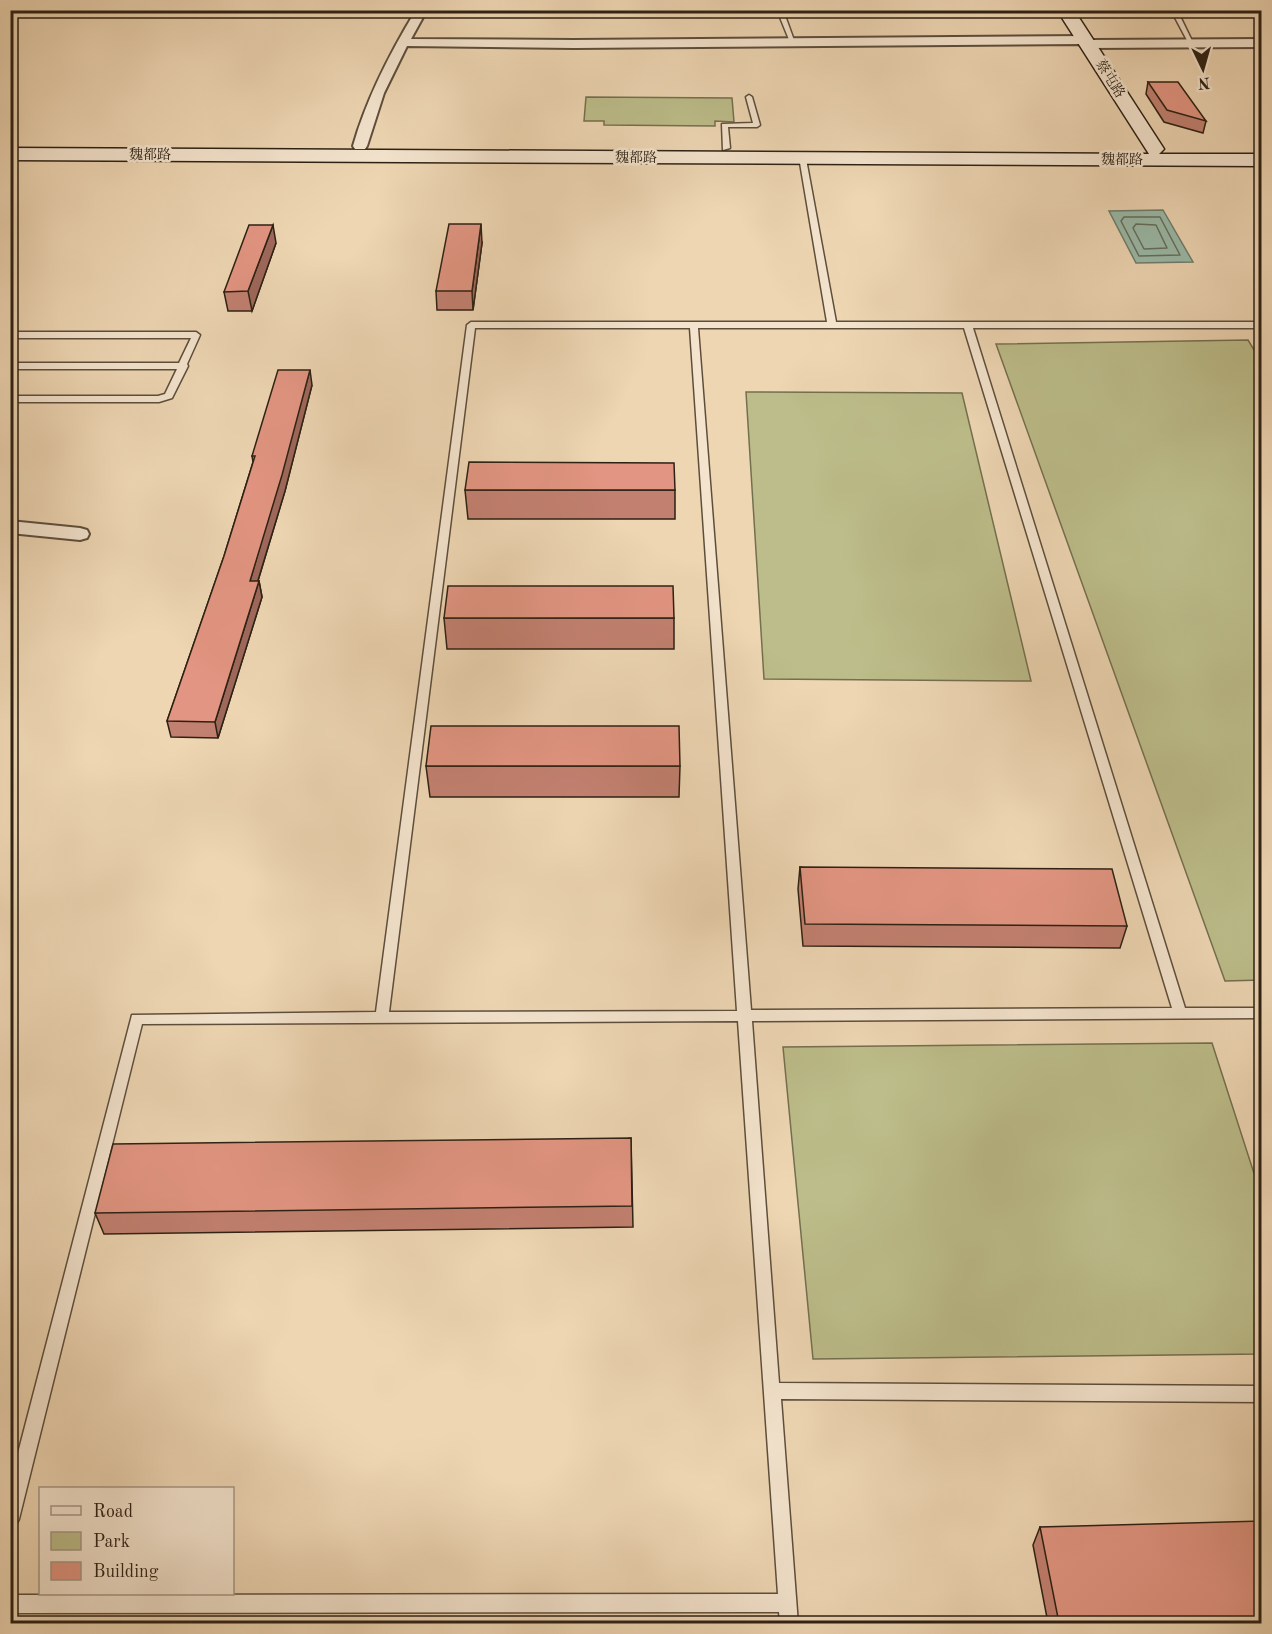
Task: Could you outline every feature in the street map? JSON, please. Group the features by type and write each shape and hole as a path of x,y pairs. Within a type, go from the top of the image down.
{"main road":[{"name":"蔡屯路","path":"1065,10 1154,149"},
{"name":"魏都路","path":"10,145 1262,150"},
{"name":"魏都路","path":"10,154 1262,160"}],"street":[{"path":"360,146 366,120 402,42 422,10"},
{"path":"402,42 1262,43"},
{"path":"10,527 80,534"}],"lane":[{"path":"780,10 793,42"},
{"path":"1173,10 1192,44"},
{"path":"726,148 724,125 757,125 749,97"},
{"path":"802,159 832,326"},
{"path":"382,1018 471,325 694,327 1262,325"},
{"path":"968,326 1180,1014"},
{"path":"694,327 789,1623"},
{"path":"10,335 196,335 172,394 159,399 10,399"},
{"path":"10,366 184,366"},
{"path":"10,1519 137,1019 1262,1013"},
{"path":"772,1391 1262,1394"},
{"path":"10,1604 787,1603"}],"green space":[{"path":"586,97 732,98 734,122 715,121 715,126 604,125 604,121 584,121"},
{"path":"1248,340 1262,363 1262,980 1225,981 996,344"},
{"path":"746,392 962,393 1031,681 764,679"},
{"path":"1212,1043 1261,1195 1261,1354 813,1359 783,1047"}],"water":[{"path":"1163,210 1193,262 1136,263 1109,211"}],"building":[{"path":"1148,82 1178,82 1206,121 1167,110"},
{"path":"449,224 481,224 472,291 436,291"},
{"path":"249,225 273,225 248,291 224,292"},
{"path":"278,370 310,370 250,581 259,581 215,722 167,721 224,556 255,456 252,456"},
{"path":"469,462 674,463 675,490 465,490"},
{"path":"448,586 673,586 674,618 444,618"},
{"path":"431,726 679,726 680,766 426,766"},
{"path":"800,867 1112,869 1127,926 805,924"},
{"path":"631,1138 632,1206 95,1213 113,1144"},
{"path":"1262,1521 1262,1623 1059,1623 1040,1527"}]}
